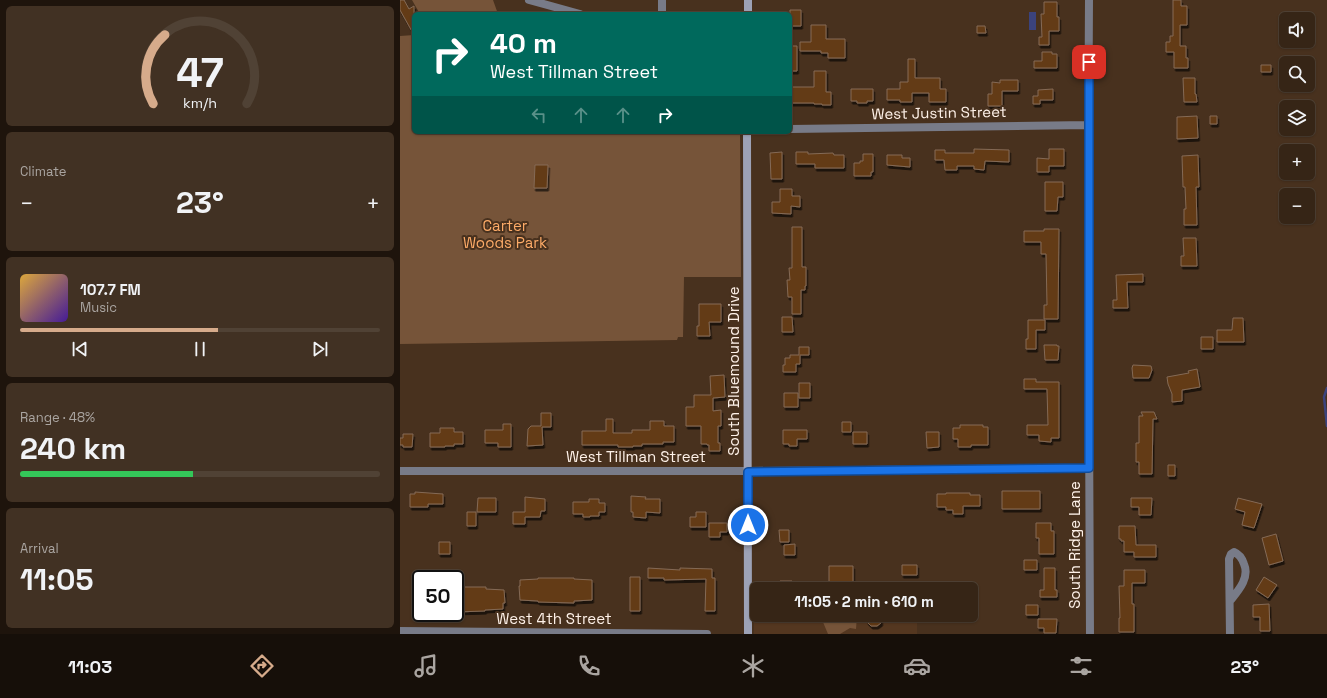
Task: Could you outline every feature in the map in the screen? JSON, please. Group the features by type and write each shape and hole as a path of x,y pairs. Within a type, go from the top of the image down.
{"main road":[{"path":"748,0 748,12"},
{"name":"South Bluemound Drive","path":"747,134 748,634"}],"street":[{"path":"528,0 573,12"},
{"path":"662,0 662,12"},
{"name":"South Ridge Lane","path":"1089,0 1090,634"},
{"name":"West Justin Street","path":"792,129 1088,125"},
{"name":"West Tillman Street","path":"400,471 748,472 1089,468"},
{"path":"1230,601 1240,589 1247,571 1240,556 1234,552 1231,554 1229,559 1230,634"},
{"name":"West 4th Street","path":"400,631 707,634"}],"shaded area":[{"path":"754,622 917,622 917,634 754,634"}],"green space":[{"path":"412,0 493,0 497,12 419,12"},
{"name":"Carter Woods Park","path":"412,35 412,134 740,134 741,277 684,277 683,337 678,337 677,340 400,344 400,36"},
{"path":"823,622 856,622 856,629 850,628 840,634 828,634"}],"water":[{"path":"1029,12 1036,12 1036,30 1029,30"}],"building":[{"path":"400,0 404,0 409,9 414,6 414,12 412,12 412,31 400,10"},
{"path":"1173,0 1181,0 1181,6 1187,6 1187,25 1180,25 1180,46 1186,46 1188,68 1174,68 1174,52 1166,52 1166,42 1170,42 1170,36 1173,36"},
{"path":"1044,2 1057,2 1059,31 1049,31 1049,45 1039,45 1039,37 1042,37 1041,14 1044,14"},
{"path":"790,10 801,10 801,26 792,26 792,12 790,12"},
{"path":"811,25 826,25 826,39 845,39 845,58 828,58 828,53 821,53 821,51 800,51 800,42 811,42"},
{"path":"977,26 985,26 986,33 977,33"},
{"path":"792,46 797,46 797,71 792,71"},
{"path":"1042,52 1052,52 1052,54 1057,54 1057,68 1034,68 1034,61 1042,61"},
{"path":"908,59 915,59 915,78 940,78 940,89 946,89 946,102 929,102 929,93 912,93 912,102 887,100 887,89 900,89 900,82 908,82"},
{"path":"1261,65 1271,65 1271,72 1261,72"},
{"path":"814,71 826,71 826,92 831,92 831,105 792,103 792,87 814,87"},
{"path":"1183,78 1195,78 1195,94 1197,102 1184,102"},
{"path":"1000,80 1018,80 1018,91 1002,91 1002,106 988,106 988,94 992,94 992,82 1000,83"},
{"path":"851,89 873,89 873,101 867,101 867,103 857,103 857,101 851,101"},
{"path":"1053,89 1053,100 1040,100 1040,104 1033,104 1033,96 1038,96 1038,90"},
{"path":"1197,116 1198,138 1177,139 1177,117"},
{"path":"1210,116 1217,116 1217,124 1210,124"},
{"path":"974,149 1009,150 1009,162 985,161 984,170 974,169 974,166 957,166 957,170 945,170 944,160 935,160 935,150 945,150 945,153 974,153"},
{"path":"1049,149 1064,149 1064,166 1049,166 1049,172 1037,172 1037,158 1049,159"},
{"path":"782,152 782,179 771,179 770,153"},
{"path":"796,152 808,152 808,154 833,153 834,155 844,155 844,168 815,168 815,164 796,164"},
{"path":"863,154 873,154 873,172 871,172 871,176 854,176 854,163 860,163 860,161 863,161"},
{"path":"887,155 902,155 902,158 910,158 910,167 887,165"},
{"path":"1198,155 1199,187 1196,187 1197,225 1184,225 1184,209 1186,209 1185,187 1183,187 1182,156"},
{"path":"535,165 548,165 547,188 534,188"},
{"path":"1045,182 1063,182 1063,197 1058,197 1057,211 1045,211"},
{"path":"780,189 792,189 792,196 800,196 800,207 791,206 791,214 772,213 772,202 780,202"},
{"path":"792,227 802,227 802,267 806,267 806,286 805,290 801,290 801,314 792,314 792,297 788,297 787,280 790,280 789,268 792,268"},
{"path":"1044,229 1059,229 1058,319 1044,319 1044,305 1047,305 1046,254 1041,254 1041,242 1024,242 1024,231 1044,231"},
{"path":"1183,238 1196,238 1197,266 1181,266 1181,256 1184,256"},
{"path":"1143,274 1143,282 1127,282 1128,308 1113,308 1113,300 1117,300 1116,275"},
{"path":"699,304 721,304 721,322 709,322 710,336 697,336 697,326 699,326"},
{"path":"782,317 792,317 793,332 782,332"},
{"path":"1233,318 1243,318 1244,342 1217,342 1217,330 1232,330"},
{"path":"1028,320 1045,320 1045,330 1036,330 1036,349 1026,349 1026,339 1028,339"},
{"path":"1201,337 1213,337 1213,349 1201,349"},
{"path":"1044,345 1059,346 1058,360 1045,360"},
{"path":"799,347 809,347 809,355 800,355 800,364 796,364 796,372 783,372 785,358 790,358 790,355 799,355"},
{"path":"1133,365 1151,366 1152,370 1149,378 1133,378"},
{"path":"1197,369 1200,387 1182,390 1182,401 1172,402 1172,394 1167,377 1189,373 1188,371"},
{"path":"724,375 725,397 713,398 713,411 721,410 721,426 718,426 718,443 720,443 720,451 709,451 709,445 701,444 701,426 686,426 686,407 694,407 694,395 711,395 710,376"},
{"path":"1024,379 1036,379 1036,382 1059,382 1059,438 1051,438 1051,442 1039,441 1039,435 1027,435 1027,425 1048,425 1047,389 1024,389"},
{"path":"799,383 810,383 810,398 799,398"},
{"path":"784,393 798,393 798,407 784,407"},
{"path":"1141,412 1154,412 1157,419 1153,419 1152,474 1139,474 1139,462 1136,462 1136,443 1139,443 1139,416 1143,416"},
{"path":"541,413 551,413 551,427 542,427 543,445 527,446 528,429 531,426 541,426"},
{"path":"606,419 613,419 613,433 632,433 632,430 650,430 650,421 664,421 664,426 674,426 674,442 663,442 663,444 642,444 642,446 633,447 618,447 618,445 582,445 582,431 606,431"},
{"path":"842,422 851,422 851,432 842,432"},
{"path":"503,424 511,424 511,447 498,447 498,443 485,443 485,430 503,430"},
{"path":"960,425 983,425 983,427 988,427 988,445 958,447 958,439 953,439 953,428 960,428"},
{"path":"440,428 454,428 454,432 463,432 463,444 454,444 454,446 445,447 430,447 430,433 440,433"},
{"path":"783,430 807,430 807,439 797,439 797,446 783,444"},
{"path":"853,432 867,432 867,444 853,444"},
{"path":"926,432 939,432 939,447 927,448"},
{"path":"403,434 413,434 412,447 403,447 403,445 400,445 400,438 403,438"},
{"path":"1168,465 1175,465 1175,476 1168,476"},
{"path":"1002,491 1040,491 1040,509 1002,509"},
{"path":"415,492 443,494 443,504 428,504 428,507 410,507 410,494 415,494"},
{"path":"970,493 970,495 980,495 980,506 963,506 963,514 953,514 953,510 946,510 946,507 937,507 937,494"},
{"path":"631,496 646,497 645,499 660,499 660,513 646,512 646,518 633,517 633,512 631,512"},
{"path":"525,497 545,499 545,511 541,511 540,517 525,517 525,524 513,524 513,512 525,512"},
{"path":"478,498 496,498 496,512 477,512"},
{"path":"1131,498 1152,498 1151,515 1139,515 1139,507 1131,507"},
{"path":"1238,498 1262,504 1254,528 1242,525 1245,512 1235,509"},
{"path":"589,499 599,499 599,503 605,503 605,512 599,512 599,516 590,517 583,517 583,514 573,514 573,502 589,502"},
{"path":"467,512 476,512 476,526 467,526"},
{"path":"696,512 706,512 706,527 690,527 690,517 696,517"},
{"path":"709,523 727,523 727,532 720,532 720,537 709,537"},
{"path":"1036,523 1051,523 1051,531 1054,531 1054,554 1039,554 1039,538 1036,538"},
{"path":"1119,526 1135,526 1136,545 1156,545 1156,557 1134,557 1134,552 1124,552 1124,541 1119,539"},
{"path":"779,530 789,530 789,542 780,542"},
{"path":"1276,534 1283,561 1269,565 1262,538"},
{"path":"439,542 450,542 450,554 439,554"},
{"path":"795,544 795,555 784,555 784,545"},
{"path":"1024,560 1037,560 1037,570 1024,570"},
{"path":"902,565 917,565 917,575 902,575"},
{"path":"829,566 853,566 853,582 829,582"},
{"path":"648,568 680,570 680,568 712,569 712,578 715,578 715,611 705,611 706,579 664,580 664,578 648,578"},
{"path":"1044,568 1055,568 1055,590 1057,590 1057,597 1040,597 1040,590 1044,590"},
{"path":"1124,570 1145,570 1145,583 1132,583 1134,632 1119,632 1119,586 1124,586"},
{"path":"630,577 640,577 640,611 630,611"},
{"path":"1264,577 1277,585 1268,598 1256,590"},
{"path":"538,578 574,578 592,580 592,600 574,601 574,603 520,600 520,580"},
{"path":"780,581 792,581 792,582"},
{"path":"464,587 486,587 486,589 504,590 505,603 503,603 503,609 464,612"},
{"path":"1269,604 1270,631 1260,631 1260,617 1253,617 1253,605"},
{"path":"1026,605 1038,605 1038,615 1026,615"},
{"path":"1038,619 1057,619 1056,633 1044,633 1044,628 1038,628"},
{"path":"867,622 881,622 877,626 871,626"}],"waterway":[{"path":"1327,388 1324,397 1327,426"}],"route":[{"path":"748,525 748,472 1089,468 1089,62"}]}
